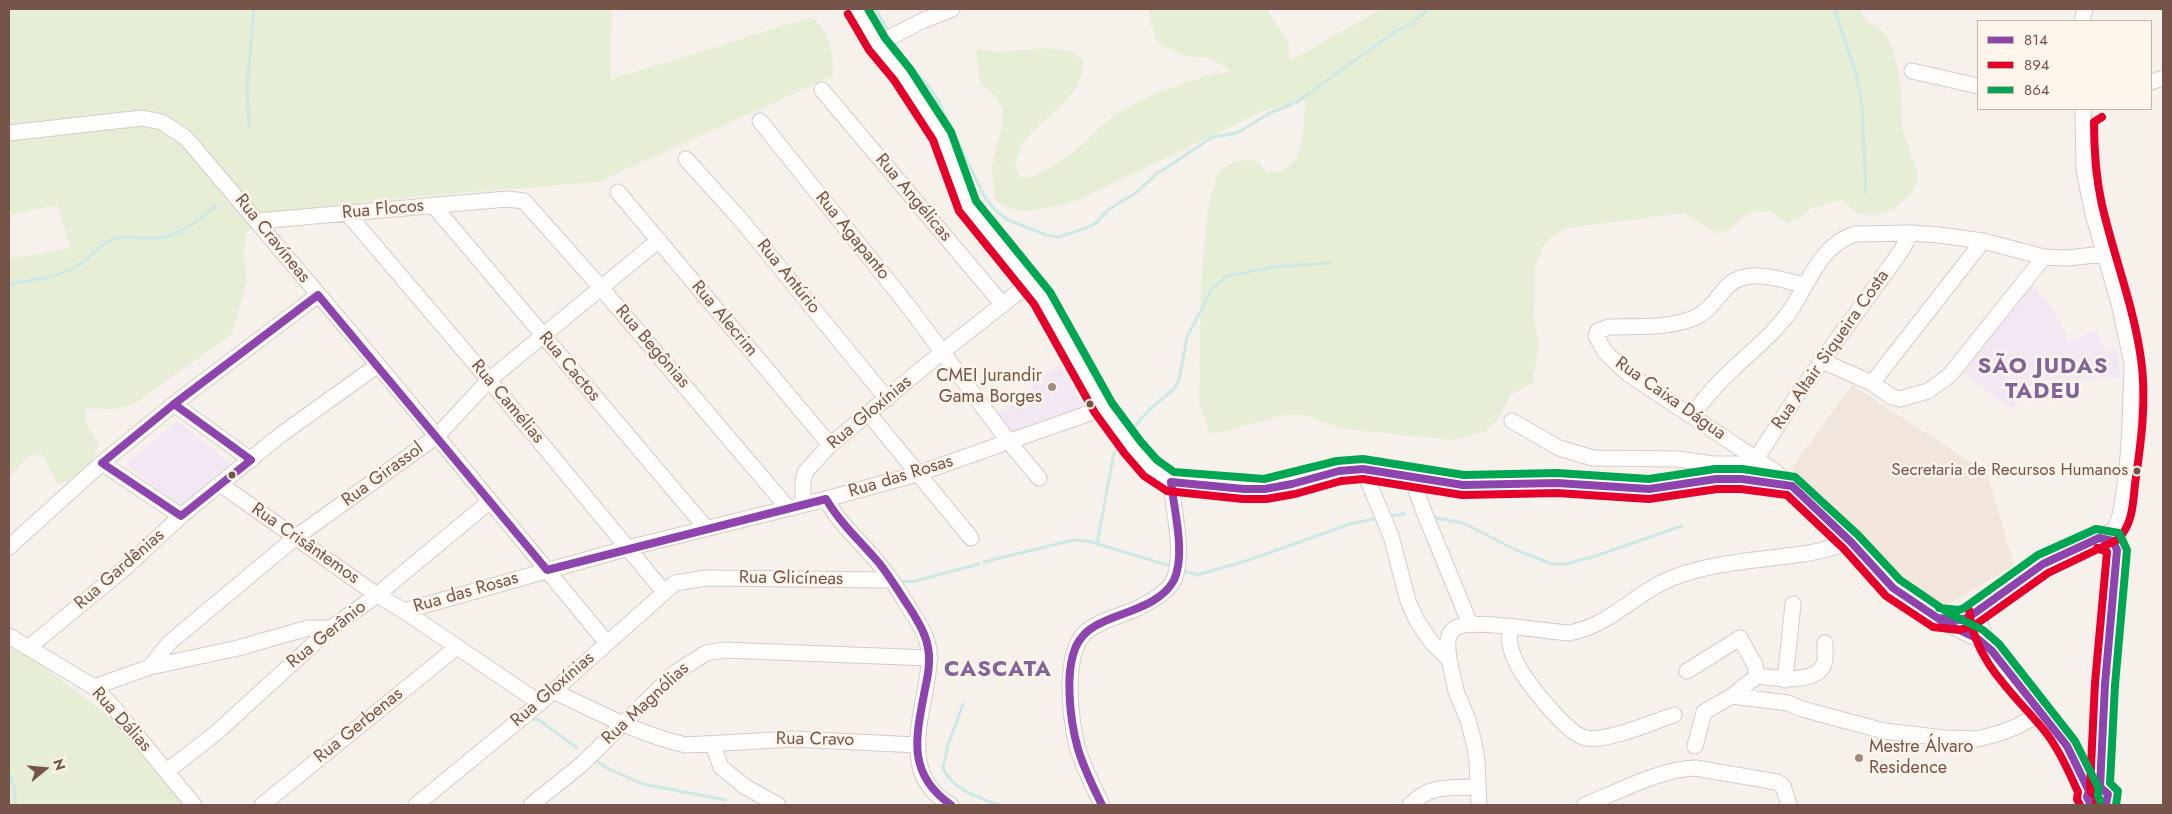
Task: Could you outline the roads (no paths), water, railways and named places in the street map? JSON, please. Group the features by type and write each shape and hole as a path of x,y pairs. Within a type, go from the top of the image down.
{"street":[{"path":"857,9 877,44 902,74 942,136 968,206 1030,283 1053,317 1104,408 1150,468 1171,482 1244,489 1266,488 1292,484 1339,471 1363,469 1463,485 1557,483 1649,489 1716,479 1742,479 1792,486"},
{"path":"877,44 922,21 952,9"},
{"path":"1912,71 1977,86"},
{"name":"Rua Angélicas","path":"822,90 1003,305"},
{"path":"2087,112 2084,170 2092,214 2119,304 2132,364 2132,403 2128,453 2120,517 2105,684 2100,800"},
{"name":"Rua Cravíneas","path":"9,133 142,118 162,122 186,138 378,365 607,643"},
{"name":"Rua Agapanto","path":"760,121 910,307 1009,442 1039,478"},
{"name":"Rua Antúrio","path":"686,159 741,220 887,399"},
{"name":"Rua Alecrim","path":"618,192 830,445"},
{"name":"Rua Flocos","path":"258,222 507,199"},
{"name":"Rua Begônias","path":"507,199 519,199 528,205 766,479 788,508"},
{"name":"Rua Cactos","path":"433,205 706,528"},
{"name":"Rua Camélias","path":"347,213 489,380 664,592"},
{"path":"1691,416 1716,385 1772,333 1792,308 1804,285 1829,250 1841,239 1855,234 1911,233 1982,241 2044,257 2067,258 2104,254"},
{"name":"Rua Altair Siqueira Costa","path":"1752,461 1901,251 1911,233"},
{"name":"Rua Girassol","path":"150,667 169,643 296,537 437,436 489,380 602,289 659,240"},
{"path":"1872,383 1982,241"},
{"path":"1822,361 1872,383 1892,397 1900,399 1928,391 1950,375 2044,257"},
{"name":"Rua Caixa Dágua","path":"1804,285 1757,276 1738,277 1729,283 1709,308 1697,317 1678,323 1609,327 1598,331 1596,336 1598,342 1615,363 1752,461 1792,486 1851,542 1893,588 1938,618 1978,639 1992,651"},
{"name":"Rua Gloxínias","path":"804,504 806,471 830,445 942,352 1030,283"},
{"path":"9,547 102,463 174,404 318,295"},
{"name":"Rua Gardênias","path":"28,648 125,568 181,516 220,484 313,411 378,365"},
{"path":"174,404 251,460"},
{"name":"Rua das Rosas","path":"404,611 628,548 826,500 917,474 1104,408"},
{"path":"869,414 971,538"},
{"path":"1512,421 1559,448 1593,458 1678,459 1713,464 1752,461"},
{"path":"102,463 181,516"},
{"path":"1363,469 1391,536 1408,601 1432,643 1448,659"},
{"path":"1411,476 1470,624"},
{"path":"1102,805 1076,742 1070,688 1072,656 1076,644 1085,633 1152,600 1166,590 1174,579 1178,550 1171,482"},
{"name":"Rua Crisântemos","path":"220,484 376,595 404,611 540,703"},
{"path":"826,500 834,515 874,558 891,580 924,634 930,658 918,745 918,762 925,781 939,798 951,805"},
{"name":"Rua Gerânio","path":"167,772 216,733 331,628 376,595 489,502"},
{"path":"1938,618 1960,620 1969,617 2043,564 2116,528 2120,517"},
{"path":"2099,538 2113,541 2117,550"},
{"path":"1479,805 1474,743 1468,720 1456,691 1448,659 1447,644 1449,635 1458,626 1483,623 1569,634 1583,631 1601,623 1660,584 1673,578 1751,560 1805,554 1851,542"},
{"name":"Rua Gloxínias","path":"416,805 540,703 664,592 675,583 690,579"},
{"name":"Rua Glicíneas","path":"690,579 891,580"},
{"path":"1785,680 1793,604"},
{"path":"1979,609 1981,626 1992,651 2067,746 2100,800"},
{"path":"1510,627 1509,641 1515,660 1524,675 1562,722 1577,734 1585,738 1616,734 1674,715"},
{"path":"94,687 150,667 238,648 308,628 331,628"},
{"name":"Rua Dálias","path":"9,636 94,687 194,805"},
{"path":"1687,671 1740,638 1755,665 1757,676"},
{"path":"1695,746 1704,712 1732,696 1757,676 1785,680 1804,678 1819,670 1825,662 1825,644"},
{"name":"Rua Gerbenas","path":"262,805 457,647"},
{"name":"Rua Magnólias","path":"531,805 581,765 675,673 706,653 723,650 930,658"},
{"name":"Rua Cravo","path":"553,691 624,724 686,746 794,739 918,745"},
{"path":"1732,696 1788,703 1802,709 1884,730 1945,738 1977,739 2018,726 2041,713"},
{"path":"713,745 721,767 744,786 778,805"},
{"path":"1585,805 1665,773 1683,768 1731,773 1777,782 1784,786 1789,805"},
{"path":"1410,805 1419,796 1435,788 1478,787"}],"waterway":[{"path":"249,125 247,87 254,9"},
{"path":"876,9 889,33"},
{"path":"893,41 938,100 985,198 996,211 1008,220 1046,235 1059,237 1096,223 1108,210 1137,192 1157,173 1212,137 1237,133 1270,113 1297,102 1396,31 1413,23 1428,9"},
{"path":"1834,9 1856,74 1862,106 1866,193"},
{"path":"9,284 49,277 65,272 77,266 101,246 117,238 154,239 175,234 197,221 216,206"},
{"path":"1128,434 1150,409 1174,389 1179,380 1187,337 1212,289 1227,276 1273,267 1330,263"},
{"path":"1097,544 1114,453 1120,444"},
{"path":"1390,516 1405,514"},
{"path":"1431,517 1463,523 1514,549 1552,564 1566,564 1592,557 1682,526"},
{"path":"1181,570 1197,575 1252,559 1350,524 1373,519"},
{"path":"984,562 1073,540 1088,541 1174,567"},
{"path":"901,582 915,581 979,564"},
{"path":"963,704 948,745 943,768 952,782 959,787 975,796 999,805"},
{"path":"529,718 539,720 577,748"},
{"path":"595,760 609,769 643,784 726,800"},
{"path":"9,773 14,787 16,805"}],"place":[{"name":"CMEI Jurandir Gama Borges","path":"1052,387"},
{"name":"Secretaria de Recursos Humanos","path":"2137,471"},
{"name":"Mestre Álvaro Residence","path":"1859,758"}],"district":[{"name":"SÃO JUDAS TADEU","path":"2043,380"},
{"name":"CASCATA","path":"998,671"}]}
